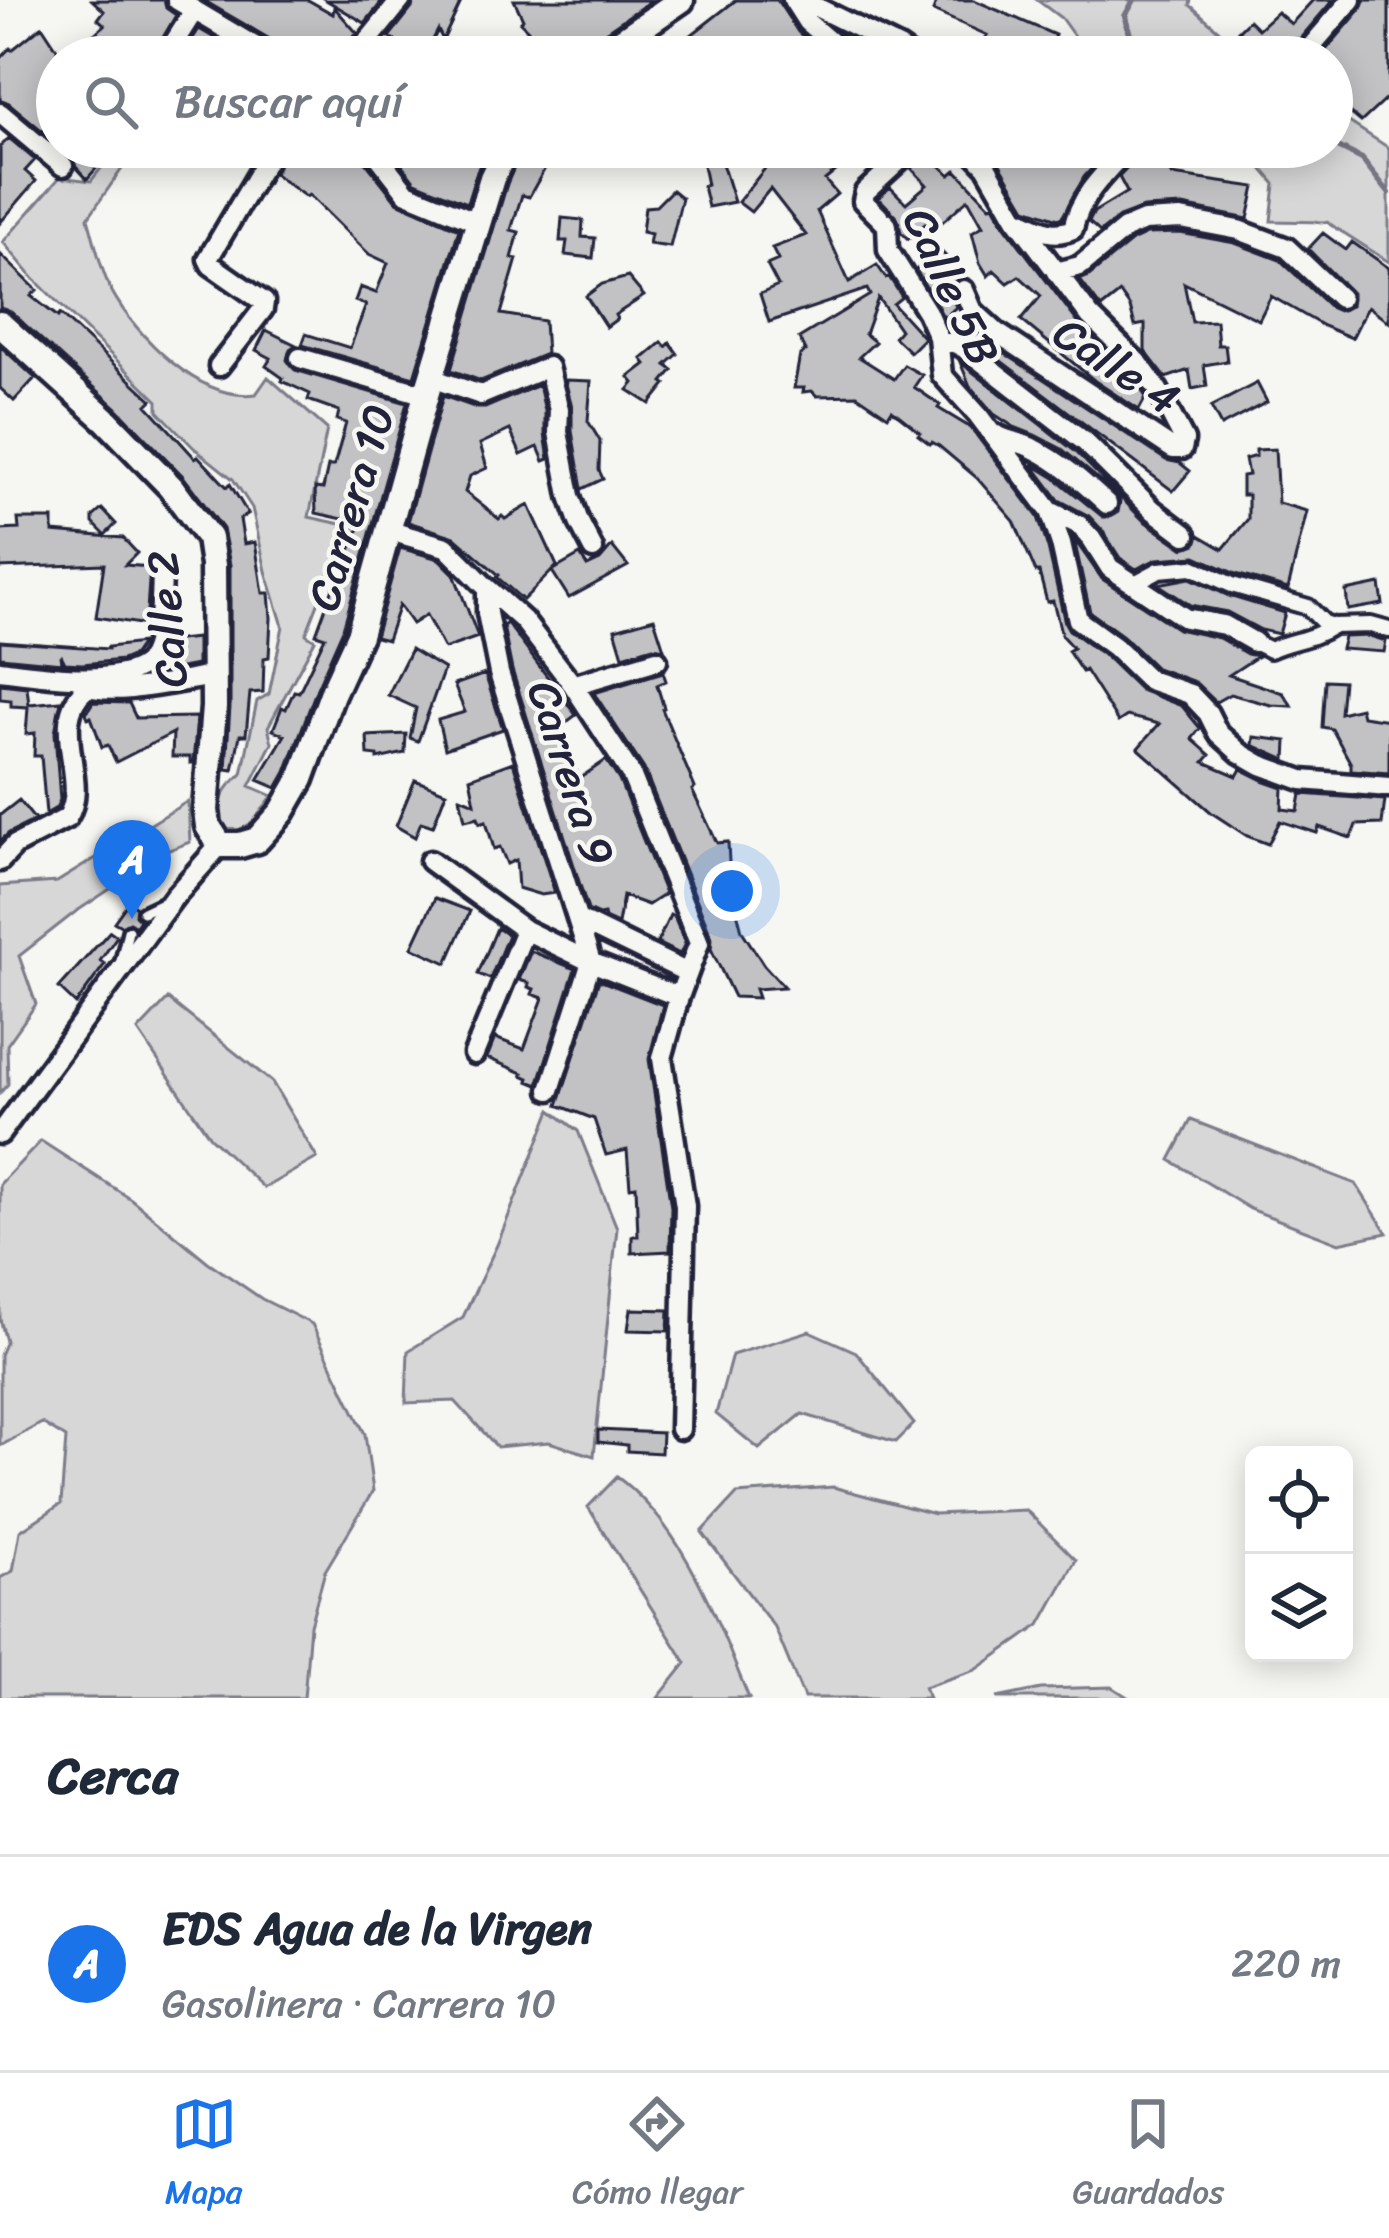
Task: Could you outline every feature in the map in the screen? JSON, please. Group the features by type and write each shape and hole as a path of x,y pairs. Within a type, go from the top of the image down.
{"street":[{"path":"372,36 401,0"},
{"path":"798,0 807,22 821,36"},
{"path":"798,0 874,36"},
{"path":"1320,36 1351,0"},
{"path":"627,36 676,1"},
{"path":"173,36 185,6 237,36"},
{"path":"4,124 36,147"},
{"path":"219,365 264,302 208,259 262,168"},
{"path":"387,168 407,193 480,224"},
{"name":"Carrera 10","path":"220,845 257,840 283,812 302,779 358,634 497,168"},
{"name":"Calle 5B","path":"892,168 862,201 887,225 888,250 926,312 940,345 943,375 1018,465 1050,512"},
{"path":"987,168 1056,272 1080,266 1125,229 1144,221 1181,219 1240,230 1287,248 1340,298"},
{"path":"1016,218 1049,234 1072,229 1087,194 1110,168"},
{"name":"Calle 4","path":"964,290 980,321 1173,449 1182,449 1184,440 1158,390 1056,272"},
{"name":"Calle 2","path":"0,324 105,418 171,487 209,538 214,707 206,810 208,826 220,845"},
{"path":"940,345 953,342 964,348 1085,442 1186,536"},
{"path":"300,358 481,394 548,368 559,410 558,432 570,496 592,549"},
{"path":"992,433 1049,457 1107,504"},
{"path":"1050,512 1079,525 1110,568 1185,618 1225,625 1270,650 1292,640 1312,640 1334,626"},
{"path":"1050,512 1078,620 1149,680 1190,694 1218,733 1261,765 1302,780 1389,788"},
{"path":"390,531 446,547 524,620 573,685 631,774 699,943 662,1058 685,1206 680,1429"},
{"path":"1133,584 1159,570 1192,567 1232,585 1308,607 1334,626 1371,625 1389,630"},
{"path":"0,670 68,676 123,674 148,663 154,652 162,572"},
{"name":"Carrera 9","path":"487,588 499,673 591,962"},
{"path":"573,685 658,660"},
{"path":"68,676 87,688 130,688 213,676"},
{"path":"0,861 15,845 67,818 72,810 68,731 72,706 87,688"},
{"path":"0,1134 174,897 220,845"},
{"path":"430,861 525,930 679,997"},
{"path":"578,920 688,973"},
{"path":"474,1054 525,930"},
{"path":"550,1090 591,962"}],"lane":[{"path":"143,912 174,897"},
{"path":"120,972 128,931"}],"shaded area":[{"path":"1037,0 1191,0 1190,5 1225,36 1074,36 1061,18"},
{"path":"1353,125 1389,148 1389,262 1327,222 1271,221 1275,184 1262,168 1353,168"},
{"path":"101,168 123,168 88,218 111,290 136,327 172,362 213,388 256,394 268,377 327,429 309,517 355,527 329,575 306,634 315,640 268,727 272,743 250,786 273,796 251,824 232,833 219,825 221,802 242,774 257,701 269,694 283,626 252,508 233,479 158,411 158,401 33,278 3,242 60,177 91,181"},
{"path":"188,801 190,842 169,850 74,913 19,956 36,1004 7,1045 8,1084 0,1093 0,886 57,882"},
{"path":"168,999 272,1082 317,1158 264,1188 210,1137 138,1031"},
{"path":"551,1110 578,1131 617,1228 594,1456 549,1442 497,1447 455,1401 406,1403 408,1351 463,1317"},
{"path":"1191,1120 1356,1184 1387,1233 1339,1243 1250,1209 1170,1160"},
{"path":"41,1141 131,1199 262,1299 312,1324 365,1434 373,1491 325,1571 310,1625 304,1698 0,1698 0,1578 13,1571 20,1531 61,1504 66,1438 42,1423 0,1446 0,1355 6,1341 0,1319 0,1184"},
{"path":"809,1331 856,1352 914,1424 896,1442 802,1414 759,1449 716,1414 732,1355"},
{"path":"617,1477 641,1498 681,1549 749,1698 658,1698 686,1663 588,1507"},
{"path":"833,1487 934,1514 1026,1510 1076,1560 1040,1625 976,1670 924,1687 929,1698 804,1698 775,1628 702,1532 737,1494"},
{"path":"1112,1687 1129,1698 997,1698 1041,1689"}],"building":[{"path":"92,0 164,0 176,15 164,36 92,36 105,25 98,19 104,11"},
{"path":"203,0 308,0 333,14 334,7 357,33 355,36 265,36"},
{"path":"326,0 379,0 381,3 365,23"},
{"path":"414,0 462,0 445,36 438,30 435,36 390,36"},
{"path":"514,0 652,0 599,36 522,36 528,30 520,22 523,19"},
{"path":"736,0 777,0 803,36 690,36"},
{"path":"937,0 974,0 1055,35 986,36 933,11"},
{"path":"1313,0 1333,0 1302,36 1244,36 1238,31 1249,20 1258,29 1277,12 1291,24"},
{"path":"1364,0 1389,0 1389,96 1361,122 1353,115 1353,36 1338,36"},
{"path":"42,26 49,36 36,36 36,126 0,99 0,58"},
{"path":"9,138 35,160 25,171 36,181 0,223 0,147"},
{"path":"77,168 97,168 87,179"},
{"path":"277,168 370,168 397,202 459,229 414,377 302,345 306,334 350,348 366,305 355,301 360,287 376,293 388,263 369,254 309,195 274,174"},
{"path":"404,168 478,168 467,203 415,182"},
{"path":"514,168 545,168 529,197 522,195 511,230 519,232 512,258 517,259 501,314 544,321 546,354 481,381 451,370"},
{"path":"704,168 723,168 734,202 708,207 703,186 707,185"},
{"path":"765,168 839,168 825,180 837,194 817,211 849,282 877,265 902,297 893,304 924,338 910,352 894,337 900,330 878,298 865,334 875,342 859,357 894,379 904,365 922,375 914,387 971,428 1038,517 1069,630 1140,690 1182,706 1200,728 1192,739 1210,755 1204,762 1237,776 1241,769 1283,788 1282,809 1298,811 1301,794 1385,800 1382,824 1356,825 1351,838 1280,821 1268,844 1212,813 1138,748 1159,724 1127,716 1118,722 1068,651 1073,648 1062,636 1053,601 1047,602 1039,572 1014,521 977,478 892,410 888,416 857,395 817,396 794,388 800,355 806,351 799,338 870,295 867,289 769,322 760,294 778,286 767,265 778,260 772,248 806,235 770,189 751,212 738,202"},
{"path":"911,168 943,168 950,175 956,170 993,205 1079,324 1130,374 1146,397 1139,410 1095,381 1021,320 1041,296 1019,276 1008,283 994,270 988,276 972,232 983,226 968,199 932,231 925,224 908,239 901,232 897,217 879,198 890,187 906,203 927,185"},
{"path":"1002,168 1092,168 1063,216 1058,219 1026,208"},
{"path":"1128,168 1170,168 1172,175 1255,187 1248,219 1183,206 1143,208 1119,217 1100,232 1089,222 1094,212 1127,192 1119,177"},
{"path":"672,190 682,198 670,247 649,244 651,234 642,232 645,207 656,206"},
{"path":"562,218 583,220 582,237 595,238 593,258 565,255 567,241 560,241"},
{"path":"1180,233 1235,243 1280,260 1338,311 1351,306 1352,293 1308,249 1323,233 1346,250 1352,242 1389,268 1389,322 1368,306 1352,338 1271,296 1259,320 1184,283 1192,322 1216,321 1218,345 1225,345 1227,361 1204,365 1207,386 1192,389 1189,370 1166,378 1145,351 1145,324 1135,326 1120,293 1101,308 1080,280 1132,241 1147,234"},
{"path":"939,249 965,277 953,283 956,307 944,318 916,270"},
{"path":"0,254 37,290 31,296 58,317 60,314 152,400 147,405 195,458 227,487 230,484 248,514 240,519 244,544 255,542 263,593 269,593 269,657 264,658 263,692 250,693 246,735 240,735 233,770 226,769 230,565 223,529 183,476 116,407 11,312 0,308"},
{"path":"628,277 644,296 615,315 617,319 606,327 586,296 602,284"},
{"path":"970,326 1166,460 1190,471 1173,491 964,333"},
{"path":"266,330 296,345 287,360 295,370 407,403 343,629 277,788 258,780 285,735 273,730 282,707 286,709 294,691 299,692 325,637 316,634 361,523 316,513 315,488 323,489 328,466 334,466 346,423 337,420 339,411 308,400 310,394 282,381 266,366 271,358 256,350"},
{"path":"662,342 666,347 670,343 678,354 666,365 673,370 650,404 628,390 634,383 629,377"},
{"path":"0,346 35,378 14,401 0,388"},
{"path":"960,362 1076,452 1143,520 1183,548 1196,544 1199,535 1223,549 1248,519 1248,495 1242,495 1242,476 1248,475 1245,459 1256,456 1256,450 1275,449 1278,503 1307,511 1288,589 1196,556 1157,559 1136,569 1120,558 1089,516 1059,500 1032,464 1103,517 1118,512 1117,495 1062,449 994,414 970,386"},
{"path":"565,380 591,381 588,421 600,441 603,479 582,489 572,407"},
{"path":"1257,383 1267,402 1221,426 1211,407"},
{"path":"539,385 549,459 544,461 538,447 521,455 510,430 480,444 487,468 470,476 465,492 499,519 529,505 557,566 523,600 455,537 408,522 443,396 485,408"},
{"path":"102,509 116,524 105,535 93,523"},
{"path":"18,519 53,519 53,532 123,538 137,553 125,565 150,567 146,625 96,617 104,564 0,568 0,530 19,529"},
{"path":"1074,539 1102,579 1178,629 1219,638 1258,656 1229,675 1283,693 1292,706 1230,694 1216,702 1195,682 1156,668 1090,612"},
{"path":"612,546 628,566 569,598 552,571 580,555 587,566"},
{"path":"400,548 439,559 454,574 478,637 444,649 426,615 412,624 399,605 387,640 375,637"},
{"path":"1190,578 1285,613 1279,634 1227,612 1190,605 1158,584"},
{"path":"1380,584 1383,604 1348,610 1346,591"},
{"path":"654,618 664,649 653,647 623,656 615,629"},
{"path":"507,623 576,715 556,730 580,778 606,760 619,780 665,894 648,905 623,896 618,924 588,910 512,670 503,626"},
{"path":"1344,637 1386,641 1384,652 1341,649"},
{"path":"197,638 197,665 165,671 170,641"},
{"path":"0,641 108,649 142,643 134,655 122,660 82,664 65,663 61,655 62,663 0,657"},
{"path":"411,649 444,669 418,741 410,738 416,708 388,695"},
{"path":"663,672 666,681 657,685 662,709 692,790 717,843 728,842 730,883 742,931 784,987 755,989 758,998 734,997 711,949 712,938 644,769 594,693"},
{"path":"485,674 503,729 445,749 438,720 465,712 454,685"},
{"path":"1325,680 1343,681 1340,713 1360,708 1362,716 1389,720 1389,773 1351,770 1332,729 1322,727"},
{"path":"0,684 27,687 29,704 61,701 55,733 60,800 46,814 41,756 34,756 35,733 26,734 28,707 11,706 11,700 0,699"},
{"path":"93,702 129,703 136,718 197,717 193,763 190,757 172,757 173,733 116,762 108,745 102,747 86,713"},
{"path":"406,734 405,753 378,759 368,755 367,736"},
{"path":"1254,737 1287,741 1286,760 1253,745"},
{"path":"513,762 555,893 541,895 518,888 516,860 507,864 500,847 494,849 486,821 480,823 478,817 465,820 460,797 475,803 470,778"},
{"path":"415,780 446,792 433,826 421,822 415,837 396,826"},
{"path":"19,800 35,820 0,841 0,815"},
{"path":"435,898 470,911 447,963 412,947"},
{"path":"129,901 140,920 136,926 129,922 121,926 114,922"},
{"path":"670,915 685,943 680,954 657,943"},
{"path":"497,928 508,935 490,979 478,974"},
{"path":"110,931 117,936 100,961 105,964 76,1004 59,988"},
{"path":"531,951 575,969 538,1085 487,1058 495,1038 524,1049 543,998 519,980"},
{"path":"599,980 663,1005 649,1059 671,1207 670,1251 632,1253 632,1236 638,1236 636,1186 630,1187 627,1150 606,1155 594,1119 558,1105"},
{"path":"631,1309 669,1310 668,1331 628,1330"},
{"path":"598,1430 662,1433 661,1453 627,1451 627,1445 598,1442"}],"waterway":[{"path":"1130,36 1125,16 1134,0"},
{"path":"1353,154 1389,193"}],"place":[{"name":"EDS Agua de la Virgen","path":"132,919"}]}
